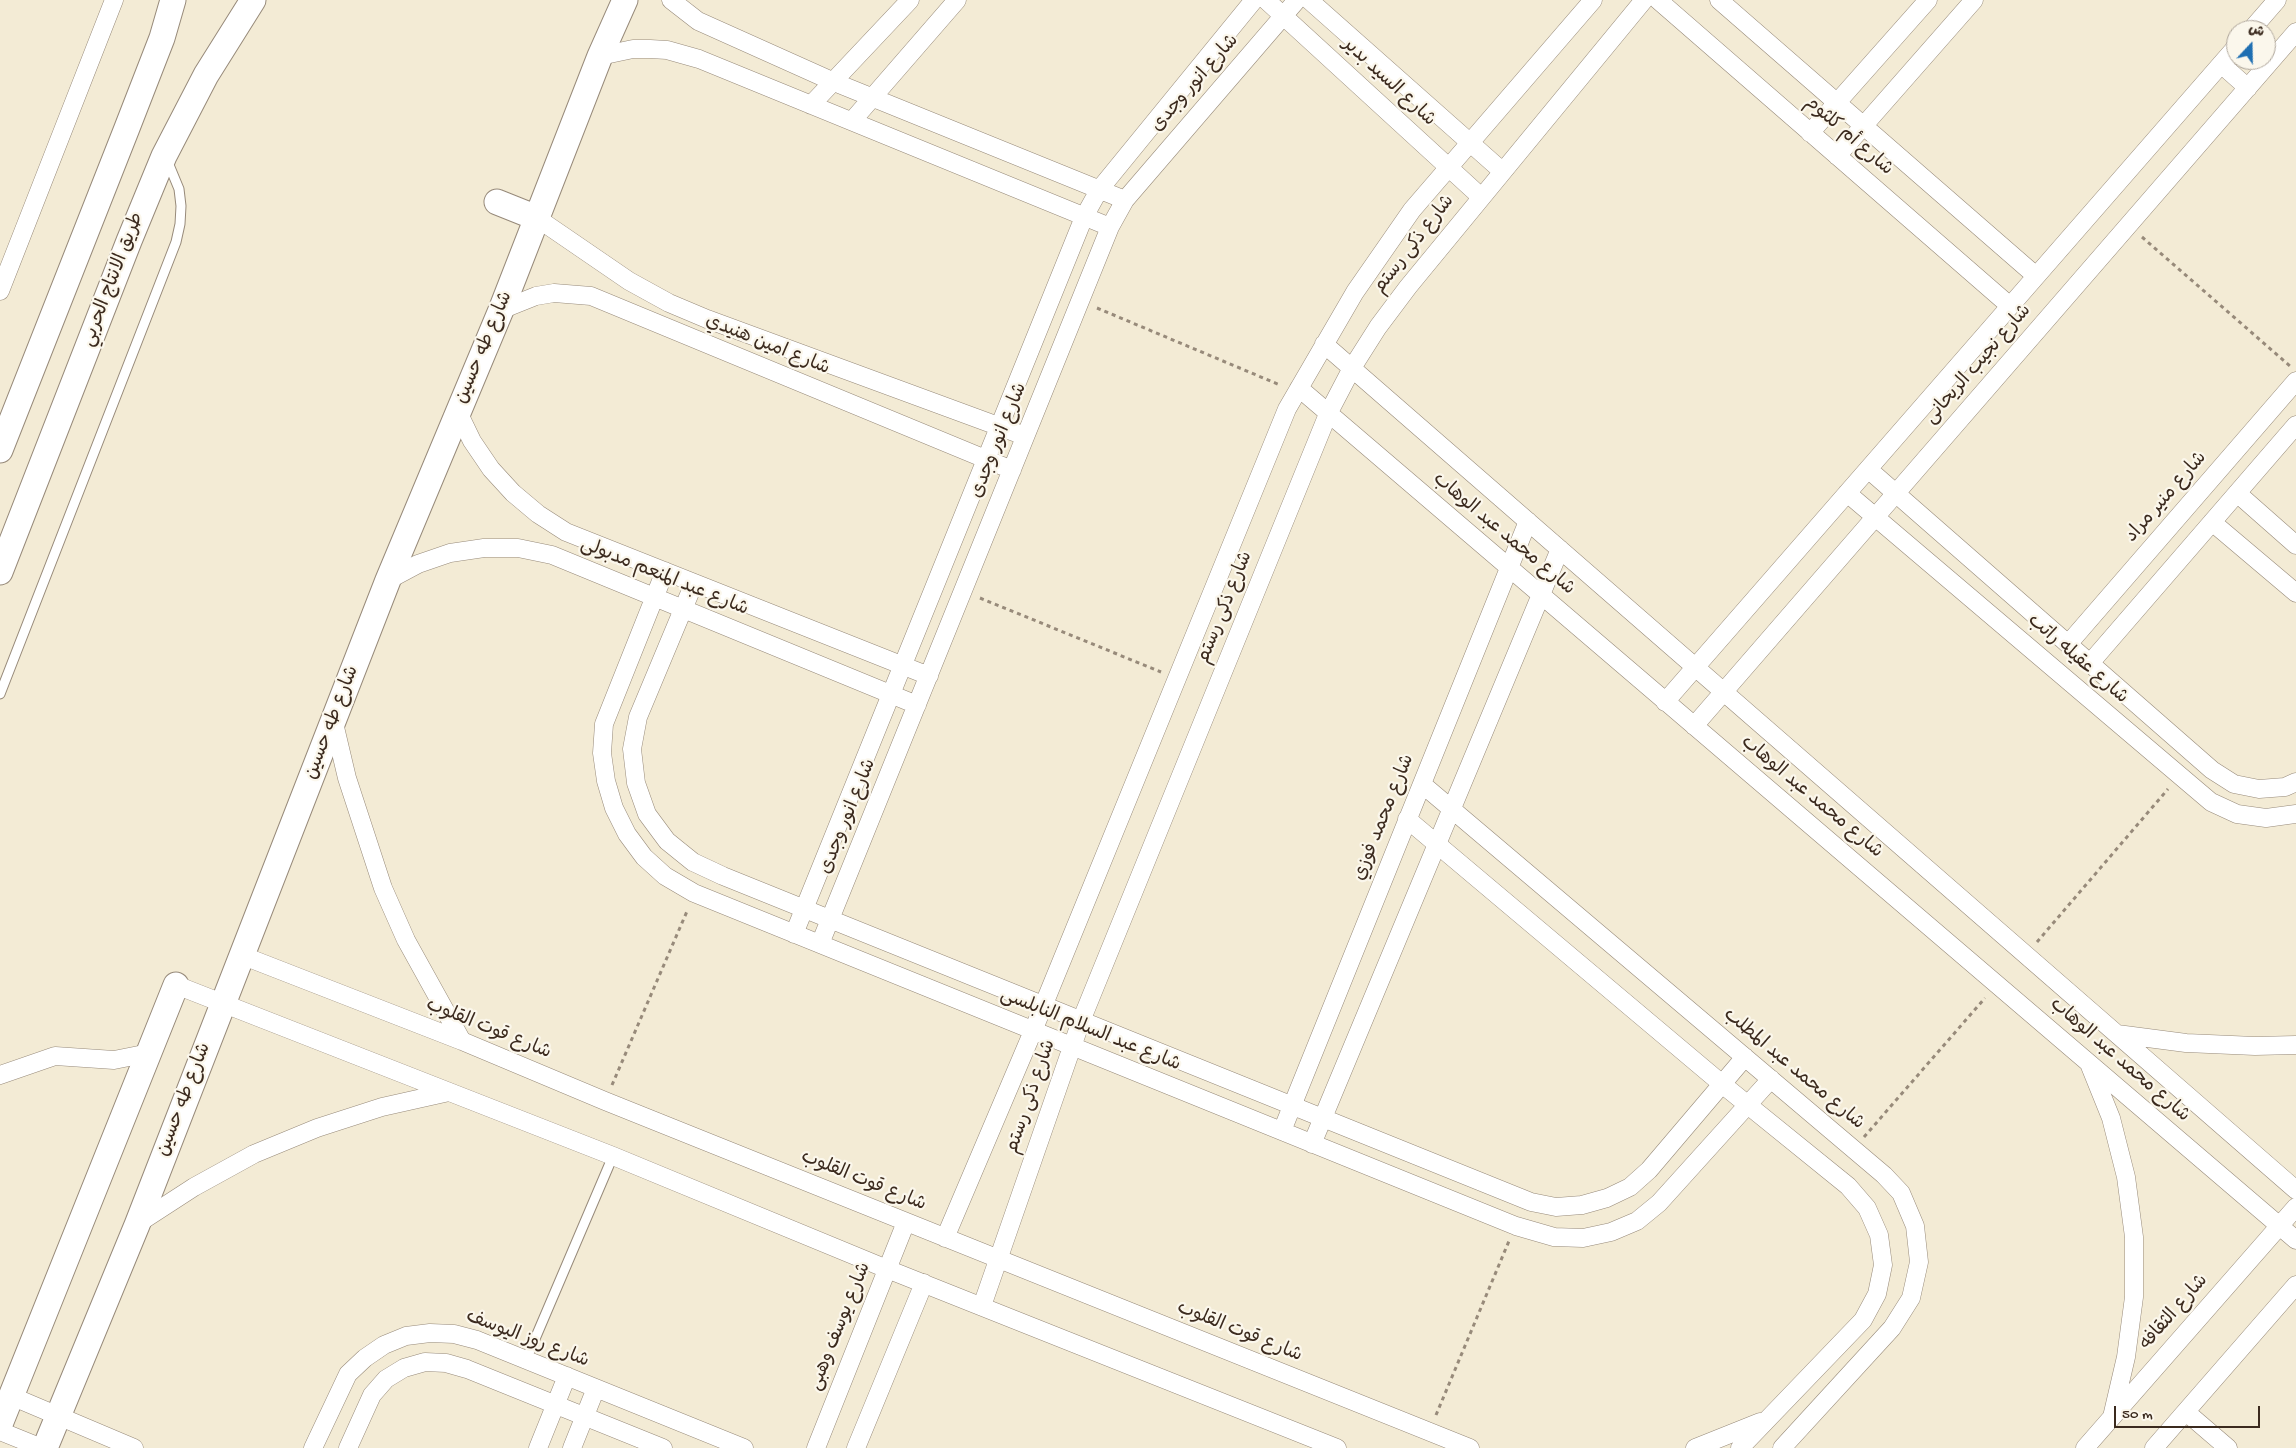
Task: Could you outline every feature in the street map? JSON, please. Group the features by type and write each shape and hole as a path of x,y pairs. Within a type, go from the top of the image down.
{"street":[{"path":"0,291 114,0"},
{"path":"0,450 131,119 162,38 174,0"},
{"name":"طريق الانتاج الحربي","path":"0,572 128,241 164,156 206,75 253,0"},
{"name":"شارع طه حسين","path":"43,1448 137,1225 388,580 501,310 600,56 626,0"},
{"path":"671,0 698,21 834,82 1125,200"},
{"path":"811,105 910,0"},
{"path":"852,121 958,0"},
{"name":"شارع انور وجدى","path":"794,934 1084,217 1100,190 1254,0"},
{"name":"شارع السيد بدير","path":"1266,0 1481,197"},
{"name":"شارع انور وجدى","path":"820,944 1110,227 1125,200 1296,0"},
{"name":"شارع السيد بدير","path":"1309,0 1502,171"},
{"name":"شارع ذكى رستم","path":"945,1238 1033,1031 1287,409 1355,292 1412,210 1593,0"},
{"name":"شارع ذكى رستم","path":"982,1306 1081,1021 1328,414 1352,368 1378,327 1408,287 1644,0"},
{"name":"شارع أم كلثوم","path":"1658,0 2010,306"},
{"name":"شارع أم كلثوم","path":"1720,0 2036,276"},
{"path":"1810,132 1928,0"},
{"path":"1837,156 1974,0"},
{"path":"2259,20 2277,0"},
{"name":"شارع نجيب الريحانى","path":"1694,726 2296,32"},
{"path":"600,56 641,49 666,50 683,54 1110,227"},
{"name":"شارع نجيب الريحانى","path":"1666,702 2226,58"},
{"path":"2221,64 2248,88"},
{"path":"497,202 537,218"},
{"name":"شارع امين هنيدي","path":"537,218 629,281 669,303 706,319 1026,436"},
{"name":"شارع امين هنيدي","path":"501,310 536,296 554,293 591,296 1012,470"},
{"name":"شارع محمد عبد الوهاب","path":"1324,344 2296,1190"},
{"name":"شارع منير مراد","path":"2069,643 2296,381"},
{"name":"شارع محمد عبد الوهاب","path":"1298,390 1540,594 2296,1240"},
{"name":"شارع عبد المنعم مدبولى","path":"458,412 472,441 512,493 538,514 566,532 928,676"},
{"path":"2091,662 2296,426"},
{"name":"شارع عقيله راتب","path":"1868,469 2091,662 2212,770 2234,784 2259,790 2285,787 2296,782"},
{"name":"شارع عقيله راتب","path":"1847,493 2211,802 2237,814 2266,818 2296,814"},
{"path":"2237,494 2296,545"},
{"name":"شارع محمد فوزي","path":"1282,1131 1528,522"},
{"path":"2212,522 2296,593"},
{"name":"شارع عبد المنعم مدبولى","path":"388,580 418,564 450,553 484,548 518,548 552,555 917,705"},
{"path":"1312,1144 1560,549"},
{"name":"شارع عبد السلام النابلسى","path":"665,571 604,724 602,753 606,781 614,808 627,834 644,856 665,876 694,893 1516,1226 1554,1237 1583,1238 1611,1232 1637,1221 1659,1203 1771,1079"},
{"name":"شارع عبد السلام النابلسى","path":"694,583 638,716 632,749 636,783 648,814 667,841 693,862 830,920 1531,1202 1556,1206 1582,1205 1607,1198 1630,1187 1649,1170 1745,1057"},
{"path":"334,722 349,788 383,888 406,940 462,1041"},
{"name":"شارع محمد عبد المطلب","path":"1422,784 1854,1149 1884,1175 1901,1194 1915,1226 1919,1262 1911,1298 1892,1328 1782,1448"},
{"path":"1407,819 1747,1105 1848,1186 1867,1208 1879,1235 1883,1264 1877,1294 1863,1320 1740,1448"},
{"name":"شارع قوت القلوب","path":"241,955 462,1041 605,1101 1470,1448"},
{"path":"0,1424 176,985 613,1156 887,1269 1337,1448"},
{"path":"2117,1034 2186,1043 2255,1046 2296,1045"},
{"path":"0,1075 55,1056 114,1060 149,1052"},
{"path":"2088,1063 2111,1118 2126,1177 2134,1236 2133,1305 2126,1357 2112,1417"},
{"path":"137,1225 194,1187 254,1154 317,1128 373,1110 449,1092"},
{"name":"شارع الثقافه","path":"2086,1448 2296,1207"},
{"name":"شارع يوسف وهبى","path":"816,1448 906,1222"},
{"path":"856,1448 924,1283"},
{"path":"2154,1448 2296,1285"},
{"name":"شارع روز اليوسف","path":"313,1448 348,1374 364,1358 384,1345 399,1339 430,1333 454,1334 477,1340 744,1448"},
{"path":"364,1358 386,1379"},
{"path":"348,1448 372,1395 386,1379 404,1368 425,1362 446,1363 663,1448"},
{"path":"538,1448 567,1376"},
{"path":"572,1448 596,1388"},
{"path":"11,1396 134,1448"},
{"path":"2186,1412 2228,1448"},
{"path":"1695,1448 1768,1418"},
{"path":"0,1431 43,1448"}],"lane":[{"path":"0,694 176,242 180,224 179,189 164,156"},
{"path":"526,1360 613,1156"}],"path":[{"path":"2128,225 2296,371"},
{"path":"1080,301 1298,390"},
{"path":"963,591 1177,679"},
{"path":"2026,955 2180,775"},
{"path":"605,1101 694,893"},
{"path":"1854,1149 1997,984"},
{"path":"1428,1432 1516,1226"}]}
